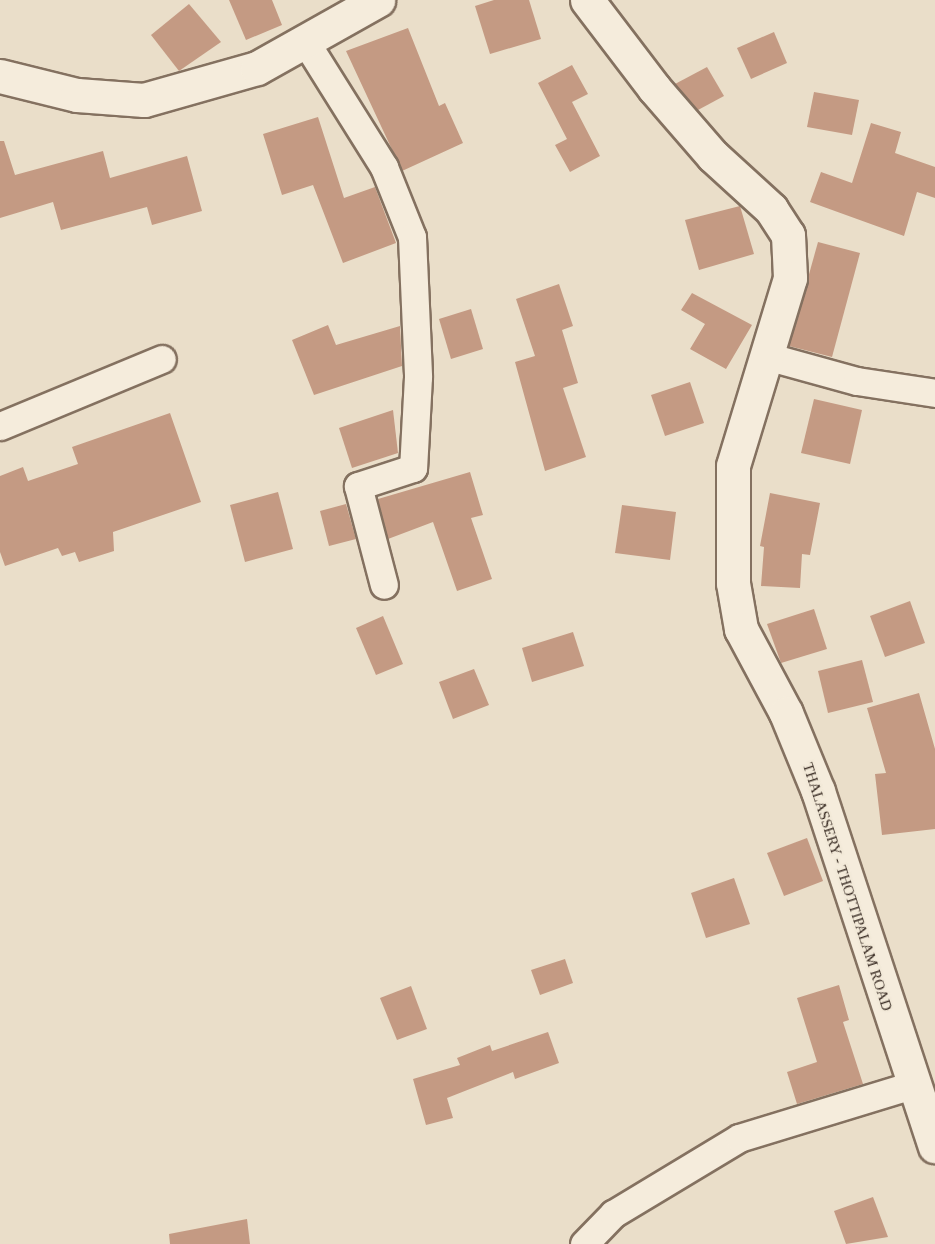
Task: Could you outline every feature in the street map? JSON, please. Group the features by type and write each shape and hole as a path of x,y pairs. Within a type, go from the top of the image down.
{"main road":[{"path":"0,76 77,96 144,100 257,68 378,0"},
{"name":"THALASSERY - THOTTIPALAM ROAD","path":"587,0 654,88 713,156 771,209 788,235 790,278 733,466 733,583 741,630 786,713 818,791 912,1085 935,1146"}],"street":[{"path":"304,41 384,167 412,237 418,377 413,468 358,486 384,585"},
{"path":"766,356 857,381 935,393"},
{"path":"0,426 162,359"},
{"path":"584,1244 613,1214 739,1138 912,1085"}],"building":[{"path":"229,0 272,0 282,25 246,40"},
{"path":"494,0 529,0 541,39 490,54 475,6"},
{"path":"189,4 221,42 179,71 151,35"},
{"path":"408,28 439,106 445,103 463,143 402,171 346,51"},
{"path":"774,32 787,63 751,79 737,48"},
{"path":"572,65 588,94 572,102 600,156 570,172 555,145 567,139 538,83"},
{"path":"707,67 724,96 698,110 675,84"},
{"path":"814,92 859,100 852,135 807,127"},
{"path":"318,117 344,198 375,187 396,243 343,263 313,185 282,195 263,134"},
{"path":"871,123 901,132 895,153 935,167 935,198 917,192 904,236 810,202 821,172 852,183"},
{"path":"0,141 4,141 15,175 103,151 110,178 187,156 202,211 152,225 147,207 61,230 53,202 0,218"},
{"path":"740,206 754,254 699,270 685,220"},
{"path":"818,242 860,253 832,357 789,346"},
{"path":"559,284 573,326 562,330 578,383 563,388 586,457 545,471 515,362 535,356 516,299"},
{"path":"692,293 752,325 726,369 690,349 705,324 681,310"},
{"path":"471,309 483,349 451,359 439,319"},
{"path":"328,325 336,345 400,326 402,366 314,395 292,340"},
{"path":"690,382 704,423 665,436 651,395"},
{"path":"814,399 862,410 850,464 801,453"},
{"path":"393,410 398,453 352,468 339,428"},
{"path":"170,413 201,502 113,532 114,551 79,562 75,552 62,556 58,548 5,566 0,552 0,476 23,467 28,481 78,464 72,447"},
{"path":"470,472 483,515 471,518 492,579 457,591 433,522 388,539 378,499"},
{"path":"278,492 293,549 245,562 230,505"},
{"path":"770,493 820,503 810,555 802,554 800,588 761,586 764,547 760,546"},
{"path":"346,504 356,539 329,546 320,511"},
{"path":"622,505 676,512 670,560 615,553"},
{"path":"910,601 925,643 885,657 870,616"},
{"path":"814,609 827,649 781,663 767,624"},
{"path":"383,616 403,664 376,675 356,628"},
{"path":"573,632 584,666 532,682 522,648"},
{"path":"862,660 873,702 828,713 818,671"},
{"path":"474,669 489,705 453,719 439,682"},
{"path":"919,693 935,749 935,829 882,835 875,774 886,773 867,708"},
{"path":"807,838 823,881 784,896 767,853"},
{"path":"734,878 750,924 706,938 691,893"},
{"path":"565,959 573,983 540,995 531,970"},
{"path":"839,985 849,1020 843,1022 863,1084 797,1104 787,1072 817,1062 797,998"},
{"path":"411,986 427,1029 397,1040 380,998"},
{"path":"548,1032 559,1063 515,1079 513,1072 447,1098 453,1118 426,1125 413,1079 460,1065 457,1058 490,1045 492,1051"},
{"path":"873,1197 888,1237 846,1244 834,1211"},
{"path":"247,1219 250,1244 170,1244 169,1234"}]}
